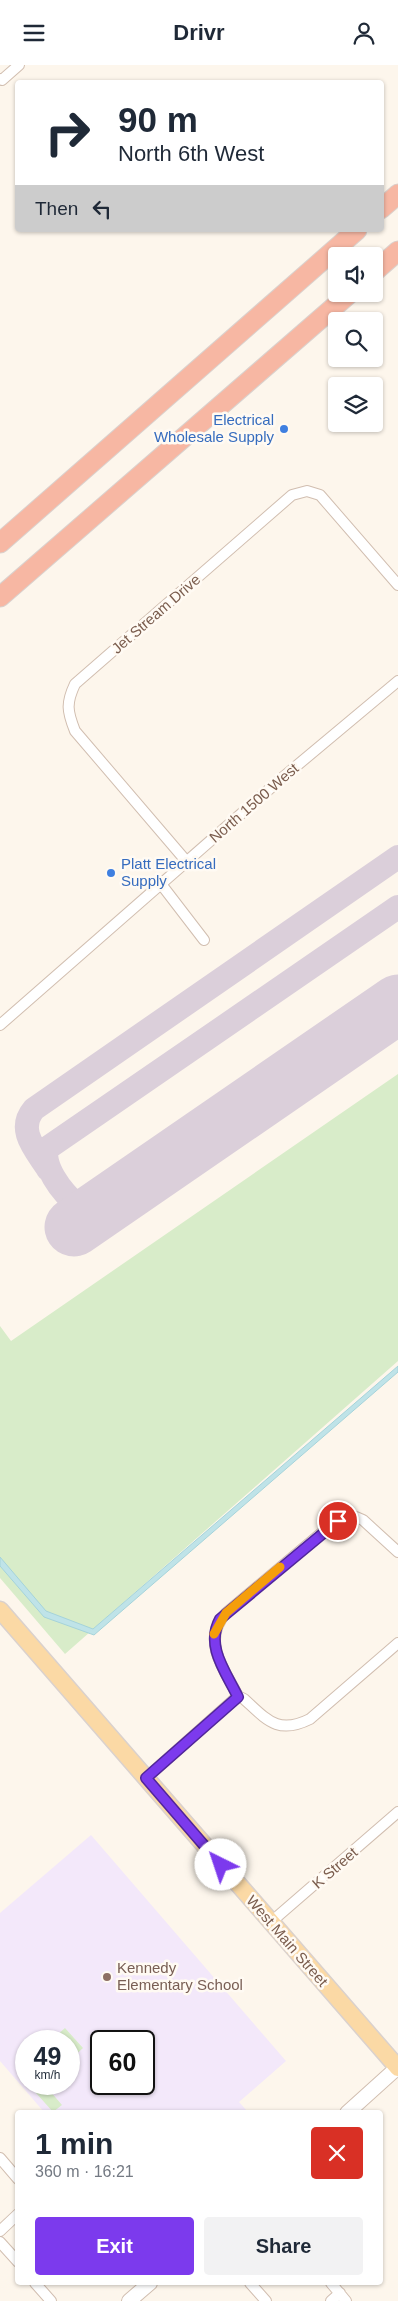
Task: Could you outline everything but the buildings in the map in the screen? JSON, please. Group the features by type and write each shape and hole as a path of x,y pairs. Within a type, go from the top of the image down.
{"highway":[{"path":"384,206 398,194"},
{"path":"0,543 355,232"},
{"path":"383,264 398,251"},
{"path":"0,597 340,302"},
{"path":"0,610 151,466"}],"main road":[{"name":"West Main Street","path":"0,1610 398,2068"}],"street":[{"path":"0,80 19,65"},
{"name":"Jet Stream Drive","path":"187,861 75,731 69,716 68,699 76,684 292,495 307,491 320,495 398,585"},
{"name":"North 1500 West","path":"0,1025 187,861 398,681"},
{"path":"161,884 204,940"},
{"path":"396,1550 363,1520 356,1517 338,1521 226,1613 216,1627 214,1643 238,1697 244,1699 274,1724 292,1727 310,1719 398,1643"},
{"path":"146,1778 238,1697"},
{"name":"K Street","path":"271,1922 398,1812"},
{"path":"350,2110 398,2068"},
{"path":"0,2158 15,2176"},
{"path":"0,2231 15,2217"},
{"path":"0,2242 15,2259"},
{"path":"37,2285 51,2301"},
{"path":"129,2301 148,2285"},
{"path":"252,2285 266,2301"},
{"path":"331,2301 343,2297 333,2285"}],"shaded area":[{"name":"Kennedy Elementary School","path":"91,1835 286,2061 239,2102 246,2110 42,2110 29,2095 80,2095 80,2030 15,2030 15,2078 0,2061 0,1913"}],"green space":[{"path":"398,1074 398,1361 65,1654 0,1578 0,1326 11,1341"},
{"path":"38,2095 53,2095 62,2105 56,2110 51,2110"}],"water":[{"path":"398,1366 398,1372 94,1635 44,1617 0,1566 0,1557 46,1611 93,1629"}],"taxiway":[{"path":"48,1169 27,1132 29,1117 34,1109 398,857"},
{"path":"103,1207 83,1206 76,1203 65,1193 54,1178 47,1161 49,1147 398,907"}],"runway":[{"path":"74,1227 398,1004"}],"slow traffic":[{"path":"214,1634 220,1619 280,1567"}],"place":[{"name":"Electrical Wholesale Supply","path":"284,429"},
{"name":"Platt Electrical Supply","path":"111,873"},
{"name":"Kennedy Elementary School","path":"107,1977"}],"route":[{"path":"221,1865 146,1778 238,1697 220,1661 214,1643 214,1635 220,1619 297,1553 338,1521"}]}
